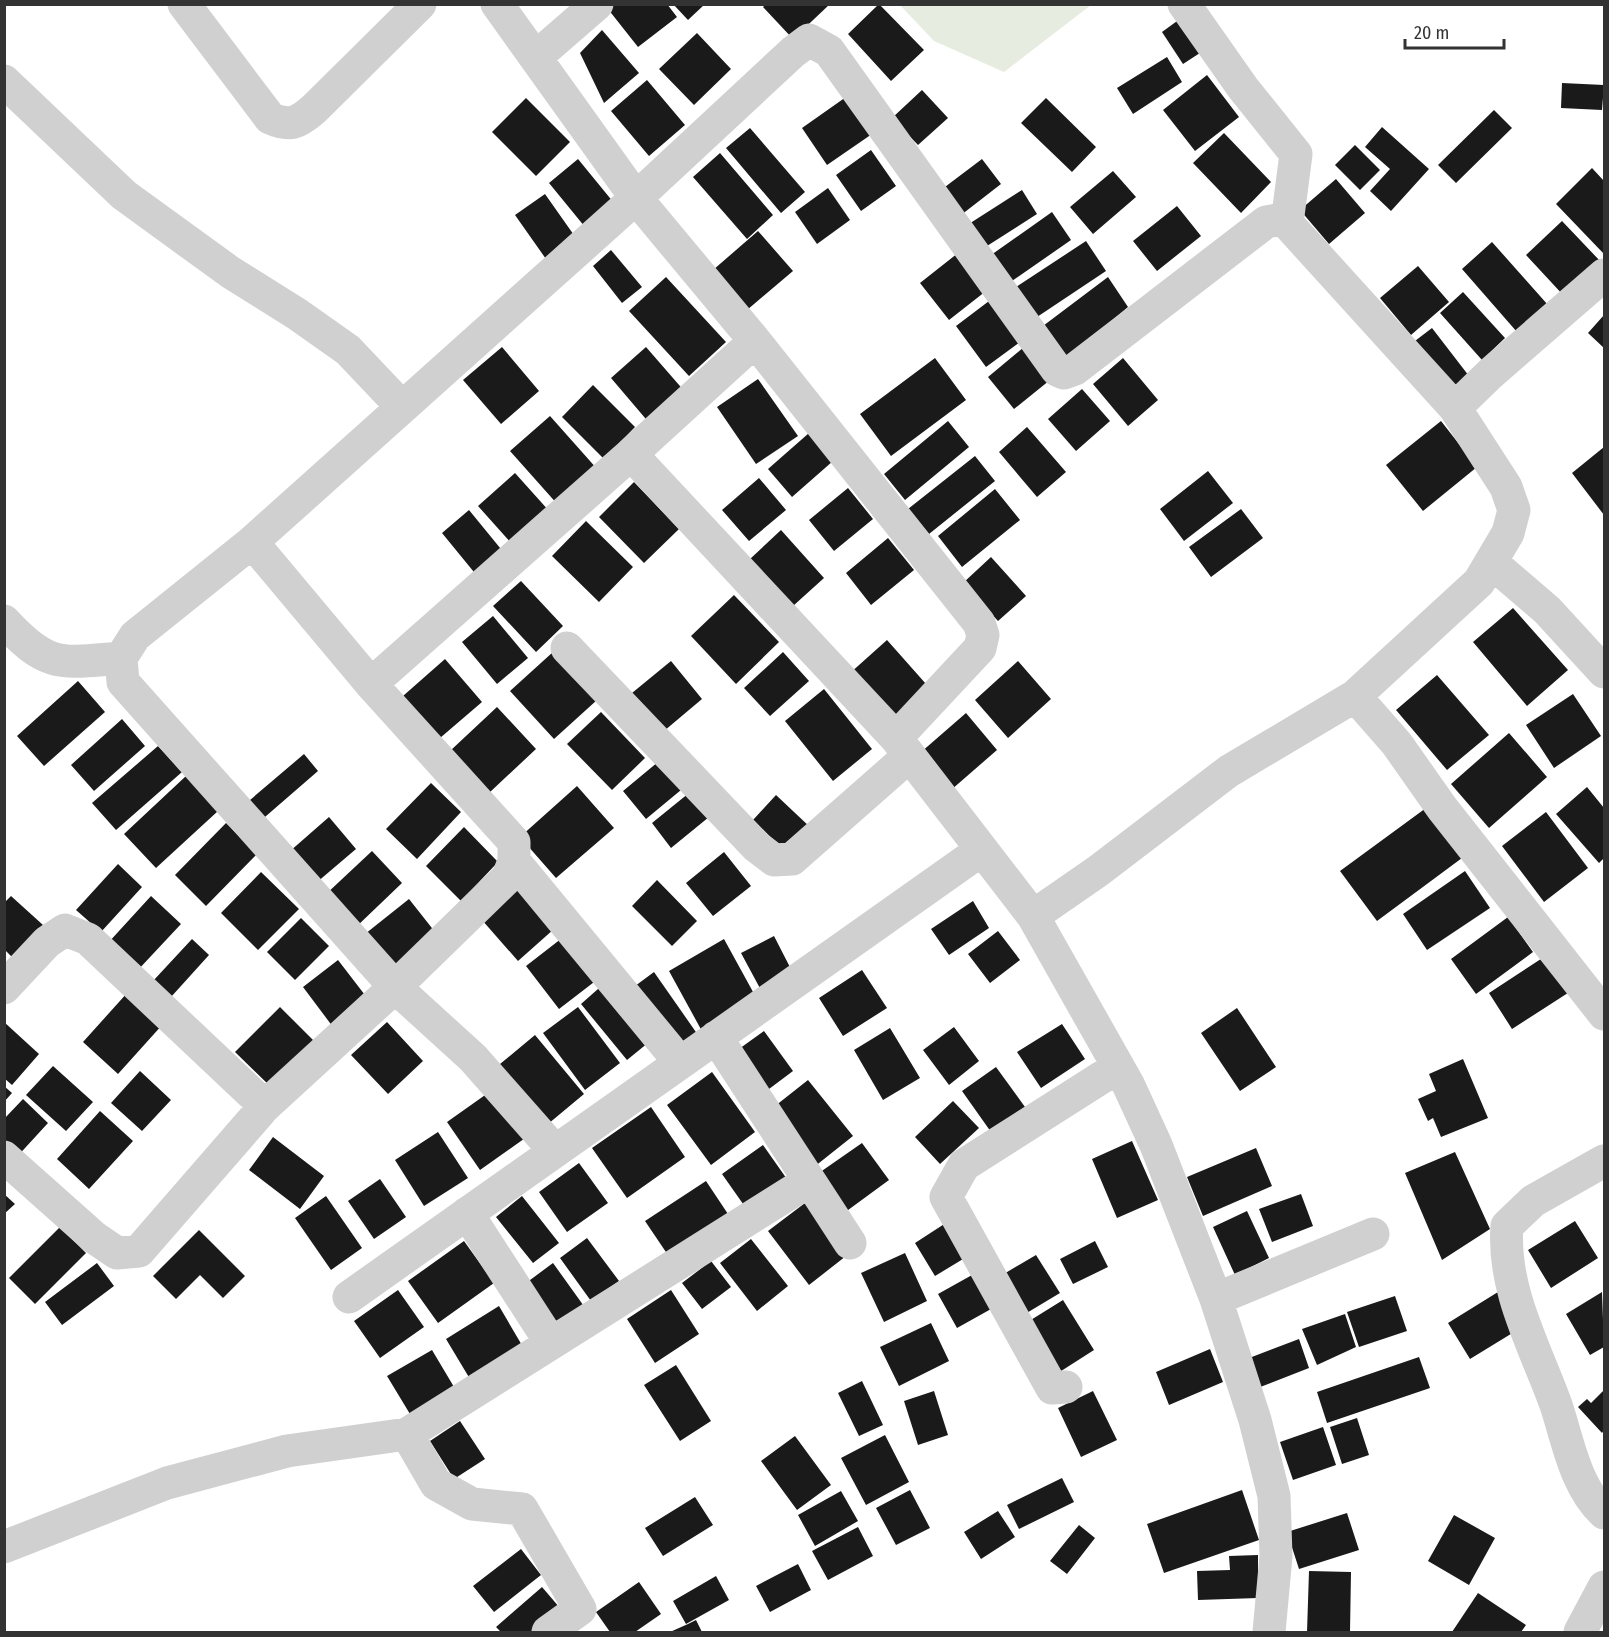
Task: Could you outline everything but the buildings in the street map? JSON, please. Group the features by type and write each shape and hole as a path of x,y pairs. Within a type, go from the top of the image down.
{"street":[{"path":"184,4 270,118 286,125 299,122 314,109 420,4"},
{"path":"497,4 636,198 755,341 979,623 983,635 980,648 902,747 792,859 774,860 748,839 567,648"},
{"path":"536,57 597,4"},
{"path":"1184,4 1244,88 1296,154 1287,223"},
{"path":"555,1151 473,1058 395,987 123,682 121,658 135,636 252,542 809,40 829,51 1050,364 1064,373 1075,369 1266,222 1277,220 1287,223 1455,408 1506,487 1514,510 1508,533 1479,582 1356,696 1229,771 1098,871 1033,916"},
{"path":"4,81 124,195 230,272 297,314 348,350 402,407"},
{"path":"1455,408 1490,374 1605,274"},
{"path":"371,684 755,341"},
{"path":"631,454 902,747 980,851 1033,916 1118,1067 1156,1145 1216,1299 1255,1420 1274,1496 1276,1556 1269,1632"},
{"path":"4,1157 95,1238 117,1253 140,1251 265,1106 395,987 508,877 514,861 514,842 371,684 252,542"},
{"path":"1491,562 1547,610 1605,672"},
{"path":"4,621 26,645 64,662 121,658"},
{"path":"1356,696 1397,744 1442,808 1601,1001"},
{"path":"349,1297 980,851"},
{"path":"514,861 669,1048"},
{"path":"4,988 47,942 65,930 88,939 265,1106"},
{"path":"716,1037 850,1243"},
{"path":"1066,1386 1052,1388 946,1197 964,1165 1118,1067"},
{"path":"1605,1161 1533,1201 1507,1226 1505,1249 1518,1309 1555,1405 1575,1465 1598,1507 1605,1513"},
{"path":"4,1547 167,1483 286,1450 407,1434 809,1180"},
{"path":"467,1213 551,1343"},
{"path":"1216,1299 1373,1233"},
{"path":"407,1434 436,1484 472,1504 522,1509 580,1609 548,1632"},
{"path":"1580,1632 1605,1587"}],"shaded area":[{"path":"900,5 1091,5 1004,72 934,41"}]}
